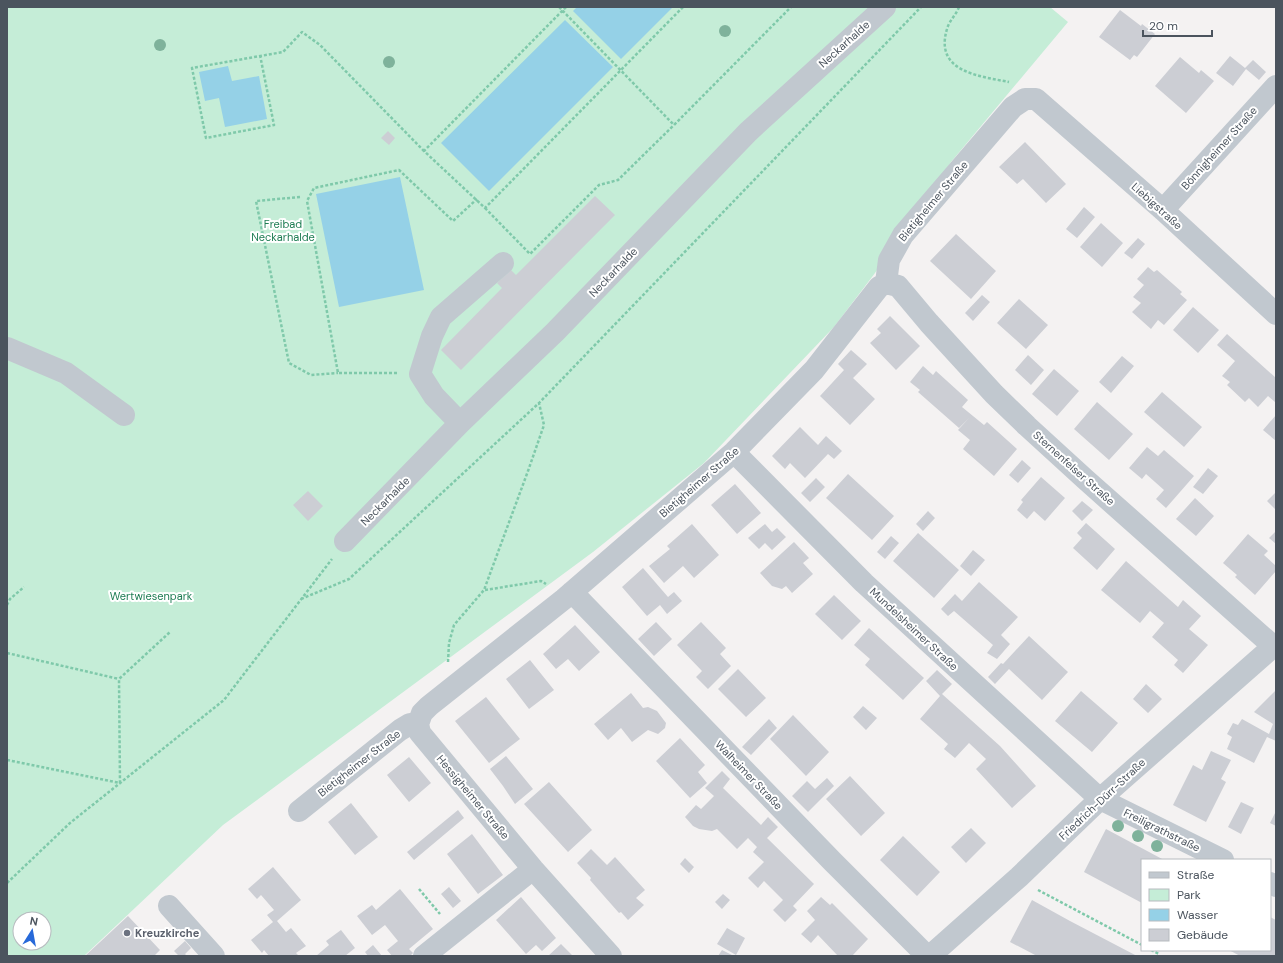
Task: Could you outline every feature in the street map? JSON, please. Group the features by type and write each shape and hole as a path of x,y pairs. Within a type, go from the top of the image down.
{"street":[{"name":"Neckarhalde","path":"345,541 460,423 555,332 748,132 885,7"},
{"name":"Bönnigheimer Straße","path":"1163,210 1276,86"},
{"name":"Bietigheimer Straße","path":"299,811 400,730 410,724 418,724 426,709 568,596 734,452 814,370 879,287 886,283 889,260 903,235 1013,107 1025,99 1036,99"},
{"name":"Liebigstraße","path":"1036,99 1163,210 1276,314"},
{"path":"460,423 434,396 420,374 432,336 441,317 503,263"},
{"name":"Sternenfelser Straße","path":"886,283 898,286 929,323 994,394 1033,431 1275,645"},
{"path":"7,348 66,373 124,415"},
{"name":"Mundelsheimer Straße","path":"734,452 864,583 1100,799"},
{"name":"Walheimer Straße","path":"568,596 928,956"},
{"name":"Friedrich-Dürr-Straße","path":"928,956 1016,879 1100,799 1275,645"},
{"name":"Hessigheimer Straße","path":"418,724 420,733 533,869 611,956"},
{"name":"Freiligrathstraße","path":"1100,799 1221,859"},
{"path":"424,956 533,869"},
{"path":"169,906 214,956"}],"path":[{"path":"559,7 674,125"},
{"path":"424,151 566,7"},
{"path":"485,208 683,7"},
{"path":"260,55 274,125 206,138 192,68 260,55 283,52 302,32 320,46 424,151 477,199 530,254 599,185 618,180 791,7"},
{"path":"301,599 349,579 539,403 921,7"},
{"path":"959,7 946,33 944,47 947,57 956,66 969,73 1017,84 1036,99"},
{"path":"338,373 307,201 314,188 398,170 453,221 477,199"},
{"path":"300,197 256,201 289,363 311,375 391,372 420,374"},
{"path":"453,686 448,665 449,643 454,625 484,590 544,425 539,403"},
{"path":"7,884 70,823 224,700 345,541"},
{"path":"484,590 541,581 553,586 568,596"},
{"path":"7,605 10,599 24,587"},
{"path":"120,783 119,679 170,632"},
{"path":"7,653 119,679"},
{"path":"7,760 120,783"},
{"path":"1016,879 1141,944"},
{"path":"419,889 454,932"},
{"path":"1153,951 1158,954"}],"green space":[{"path":"7,7 1050,7 1068,22 951,162 875,273 834,327 704,463 593,552 223,825 84,956 7,956"}],"water":[{"path":"577,7 673,7 621,59 573,11"},
{"path":"565,20 613,67 489,191 441,143"},
{"path":"228,66 232,81 259,76 267,119 225,127 219,98 205,101 199,72"},
{"path":"400,177 424,290 339,307 316,194"}],"building":[{"path":"1120,10 1141,26 1142,24 1155,34 1137,57 1134,55 1130,60 1099,37"},
{"path":"1230,56 1245,68 1253,60 1266,72 1259,80 1246,69 1233,86 1216,73"},
{"path":"1180,57 1199,73 1201,70 1214,81 1186,113 1155,86"},
{"path":"388,131 395,138 389,145 381,138"},
{"path":"1025,142 1066,184 1046,203 1023,179 1017,184 999,167"},
{"path":"595,196 615,215 461,370 441,350 502,288 497,283 511,270 516,275"},
{"path":"1084,207 1095,217 1077,238 1066,229"},
{"path":"1101,223 1123,243 1102,267 1080,247"},
{"path":"956,234 996,271 971,299 930,261"},
{"path":"1138,238 1145,244 1132,259 1124,253"},
{"path":"1148,267 1154,272 1157,270 1182,292 1180,294 1187,300 1164,325 1158,320 1151,329 1132,312 1141,303 1133,297 1144,285 1137,279"},
{"path":"982,295 990,302 973,321 965,313"},
{"path":"1019,299 1048,325 1026,349 997,323"},
{"path":"1193,307 1219,330 1198,353 1173,330"},
{"path":"890,316 920,346 896,370 870,343 881,333 877,329"},
{"path":"1227,334 1276,378 1275,402 1268,396 1258,407 1249,398 1245,402 1227,385 1230,382 1222,376 1235,361 1217,345"},
{"path":"851,350 867,364 853,378 875,399 850,425 820,396 844,370 838,364"},
{"path":"1028,355 1044,370 1031,385 1015,370"},
{"path":"1122,356 1134,366 1111,393 1099,382"},
{"path":"923,366 933,375 936,371 968,400 962,407 984,425 987,422 1017,449 994,476 963,449 970,440 958,430 969,418 959,428 918,392 920,390 910,382"},
{"path":"1054,369 1079,391 1057,416 1032,394"},
{"path":"1162,392 1202,427 1184,447 1144,412"},
{"path":"1097,402 1133,434 1109,460 1074,429"},
{"path":"1276,415 1276,441 1263,430"},
{"path":"800,427 818,445 826,436 842,451 834,459 828,454 805,478 790,463 785,469 772,456"},
{"path":"1147,447 1158,456 1164,450 1194,476 1166,508 1156,499 1164,490 1146,474 1142,479 1129,468"},
{"path":"1022,460 1031,468 1018,483 1009,475"},
{"path":"1208,468 1218,476 1203,494 1193,487"},
{"path":"848,474 894,516 872,540 826,498"},
{"path":"1041,477 1065,498 1045,521 1034,511 1027,519 1017,510 1023,502 1021,500"},
{"path":"816,478 825,487 810,502 801,493"},
{"path":"735,484 761,513 737,534 711,505"},
{"path":"308,491 323,506 308,521 293,505"},
{"path":"1276,492 1276,510 1267,501"},
{"path":"1195,498 1214,516 1196,536 1176,519"},
{"path":"1082,501 1093,510 1082,521 1072,511"},
{"path":"928,511 935,518 923,531 916,524"},
{"path":"1086,523 1115,549 1097,570 1073,548 1082,538 1077,533"},
{"path":"692,524 719,555 694,578 683,566 664,583 649,566 670,549 667,546"},
{"path":"765,524 772,532 777,528 786,537 772,550 765,543 759,549 748,538"},
{"path":"1276,531 1276,544 1269,538"},
{"path":"918,533 959,570 934,598 893,561"},
{"path":"1248,534 1268,551 1264,555 1276,566 1276,571 1255,595 1235,577 1237,575 1223,563"},
{"path":"891,536 899,543 885,559 877,552"},
{"path":"794,542 809,558 803,563 813,574 792,593 786,586 782,589 772,586 760,573"},
{"path":"973,550 985,560 971,576 960,566"},
{"path":"1126,561 1178,607 1183,600 1201,616 1189,629 1208,645 1183,673 1174,665 1178,660 1152,637 1164,623 1150,611 1140,623 1101,590"},
{"path":"643,568 668,597 674,592 682,601 667,614 660,605 647,616 622,587"},
{"path":"979,582 1018,617 1001,635 1010,644 997,659 987,653 993,645 954,611 948,616 941,609 955,594 962,601"},
{"path":"834,595 861,621 842,640 815,614"},
{"path":"656,622 672,639 654,656 638,639"},
{"path":"701,622 726,648 720,654 731,666 708,689 696,677 702,671 677,645"},
{"path":"575,625 600,652 579,671 568,659 556,669 543,654"},
{"path":"869,628 924,678 903,700 865,665 870,659 854,645"},
{"path":"1029,636 1068,672 1042,700 1009,669 995,684 988,677 1001,663 1003,664"},
{"path":"530,660 554,690 529,709 506,679"},
{"path":"738,669 766,698 746,717 718,689"},
{"path":"937,670 952,684 942,694 1000,746 1036,786 1012,808 976,769 986,759 969,743 955,758 944,749 948,744 920,719 940,696 926,681"},
{"path":"1146,684 1162,699 1148,713 1133,699"},
{"path":"1276,690 1276,741 1267,737 1254,763 1227,749 1232,737 1227,734 1233,723 1238,725 1242,719 1269,734 1273,724 1254,712"},
{"path":"1081,691 1118,723 1092,752 1055,721"},
{"path":"631,693 643,708 648,707 657,711 666,723 665,728 658,734 648,730 632,742 621,728 608,740 594,724"},
{"path":"486,697 520,739 489,763 455,721"},
{"path":"863,706 877,718 866,730 853,717"},
{"path":"793,715 829,752 806,776 770,739"},
{"path":"769,719 777,728 751,755 742,747"},
{"path":"680,738 705,765 698,772 707,783 690,798 656,761"},
{"path":"1211,751 1231,760 1221,779 1226,782 1206,822 1173,805 1193,765 1202,770"},
{"path":"506,756 533,789 515,804 490,769"},
{"path":"409,757 431,783 409,802 387,775"},
{"path":"722,771 730,779 723,788 761,825 768,817 778,827 767,838 814,884 793,906 797,910 785,922 773,910 783,900 764,881 758,888 748,878 764,862 753,852 757,847 748,838 737,849 717,829 712,831 699,829 693,826 685,817 696,805 701,809 714,796 705,788"},
{"path":"850,776 885,813 861,836 826,799"},
{"path":"827,778 834,786 808,812 792,796 807,781 815,789"},
{"path":"549,782 592,830 568,852 524,804"},
{"path":"1241,802 1254,808 1241,834 1228,827"},
{"path":"351,803 378,837 355,855 328,822"},
{"path":"458,810 464,818 414,860 407,852"},
{"path":"1276,811 1276,826 1270,823"},
{"path":"971,828 986,843 966,863 951,847"},
{"path":"1106,829 1162,859 1141,859 1141,902 1084,872"},
{"path":"472,834 503,875 478,894 447,854"},
{"path":"903,836 940,872 917,896 880,860"},
{"path":"591,849 607,865 615,857 645,890 636,898 644,905 628,920 621,912 619,913 577,863"},
{"path":"685,858 694,867 689,873 680,864"},
{"path":"273,867 301,900 277,921 286,932 291,928 306,946 296,953 299,956 269,956 264,950 262,953 251,940 273,922 267,915 274,910 261,895 257,899 248,889"},
{"path":"449,887 461,901 453,908 441,894"},
{"path":"400,889 433,929 409,949 413,953 410,956 392,956 387,950 398,941 385,925 372,935 357,916 372,905 376,910"},
{"path":"723,894 730,900 722,909 715,902"},
{"path":"521,897 556,938 542,951 536,945 526,954 496,920"},
{"path":"821,897 830,905 832,903 868,939 852,956 838,956 818,935 811,943 801,934 815,920 807,911"},
{"path":"1032,900 1137,956 1037,956 1010,942"},
{"name":"Kreuzkirche","path":"128,916 160,950 154,956 85,956"},
{"path":"1271,918 1276,920 1276,956 1240,956 1231,951 1271,951"},
{"path":"727,928 745,938 736,955 717,944"},
{"path":"341,930 355,948 345,956 316,956 329,945 326,941"},
{"name":"Kreuzkirche","path":"185,941 191,948 185,954 187,956 179,956 174,951"},
{"path":"561,944 573,956 548,956"},
{"path":"373,945 382,956 368,956 365,952"},
{"path":"722,950 734,956 718,956"}],"place":[{"name":"Kreuzkirche","path":"127,933"}],"park label":[{"name":"Freibad Neckarhalde","path":"283,230"},
{"name":"Wertwiesenpark","path":"151,596"}]}
